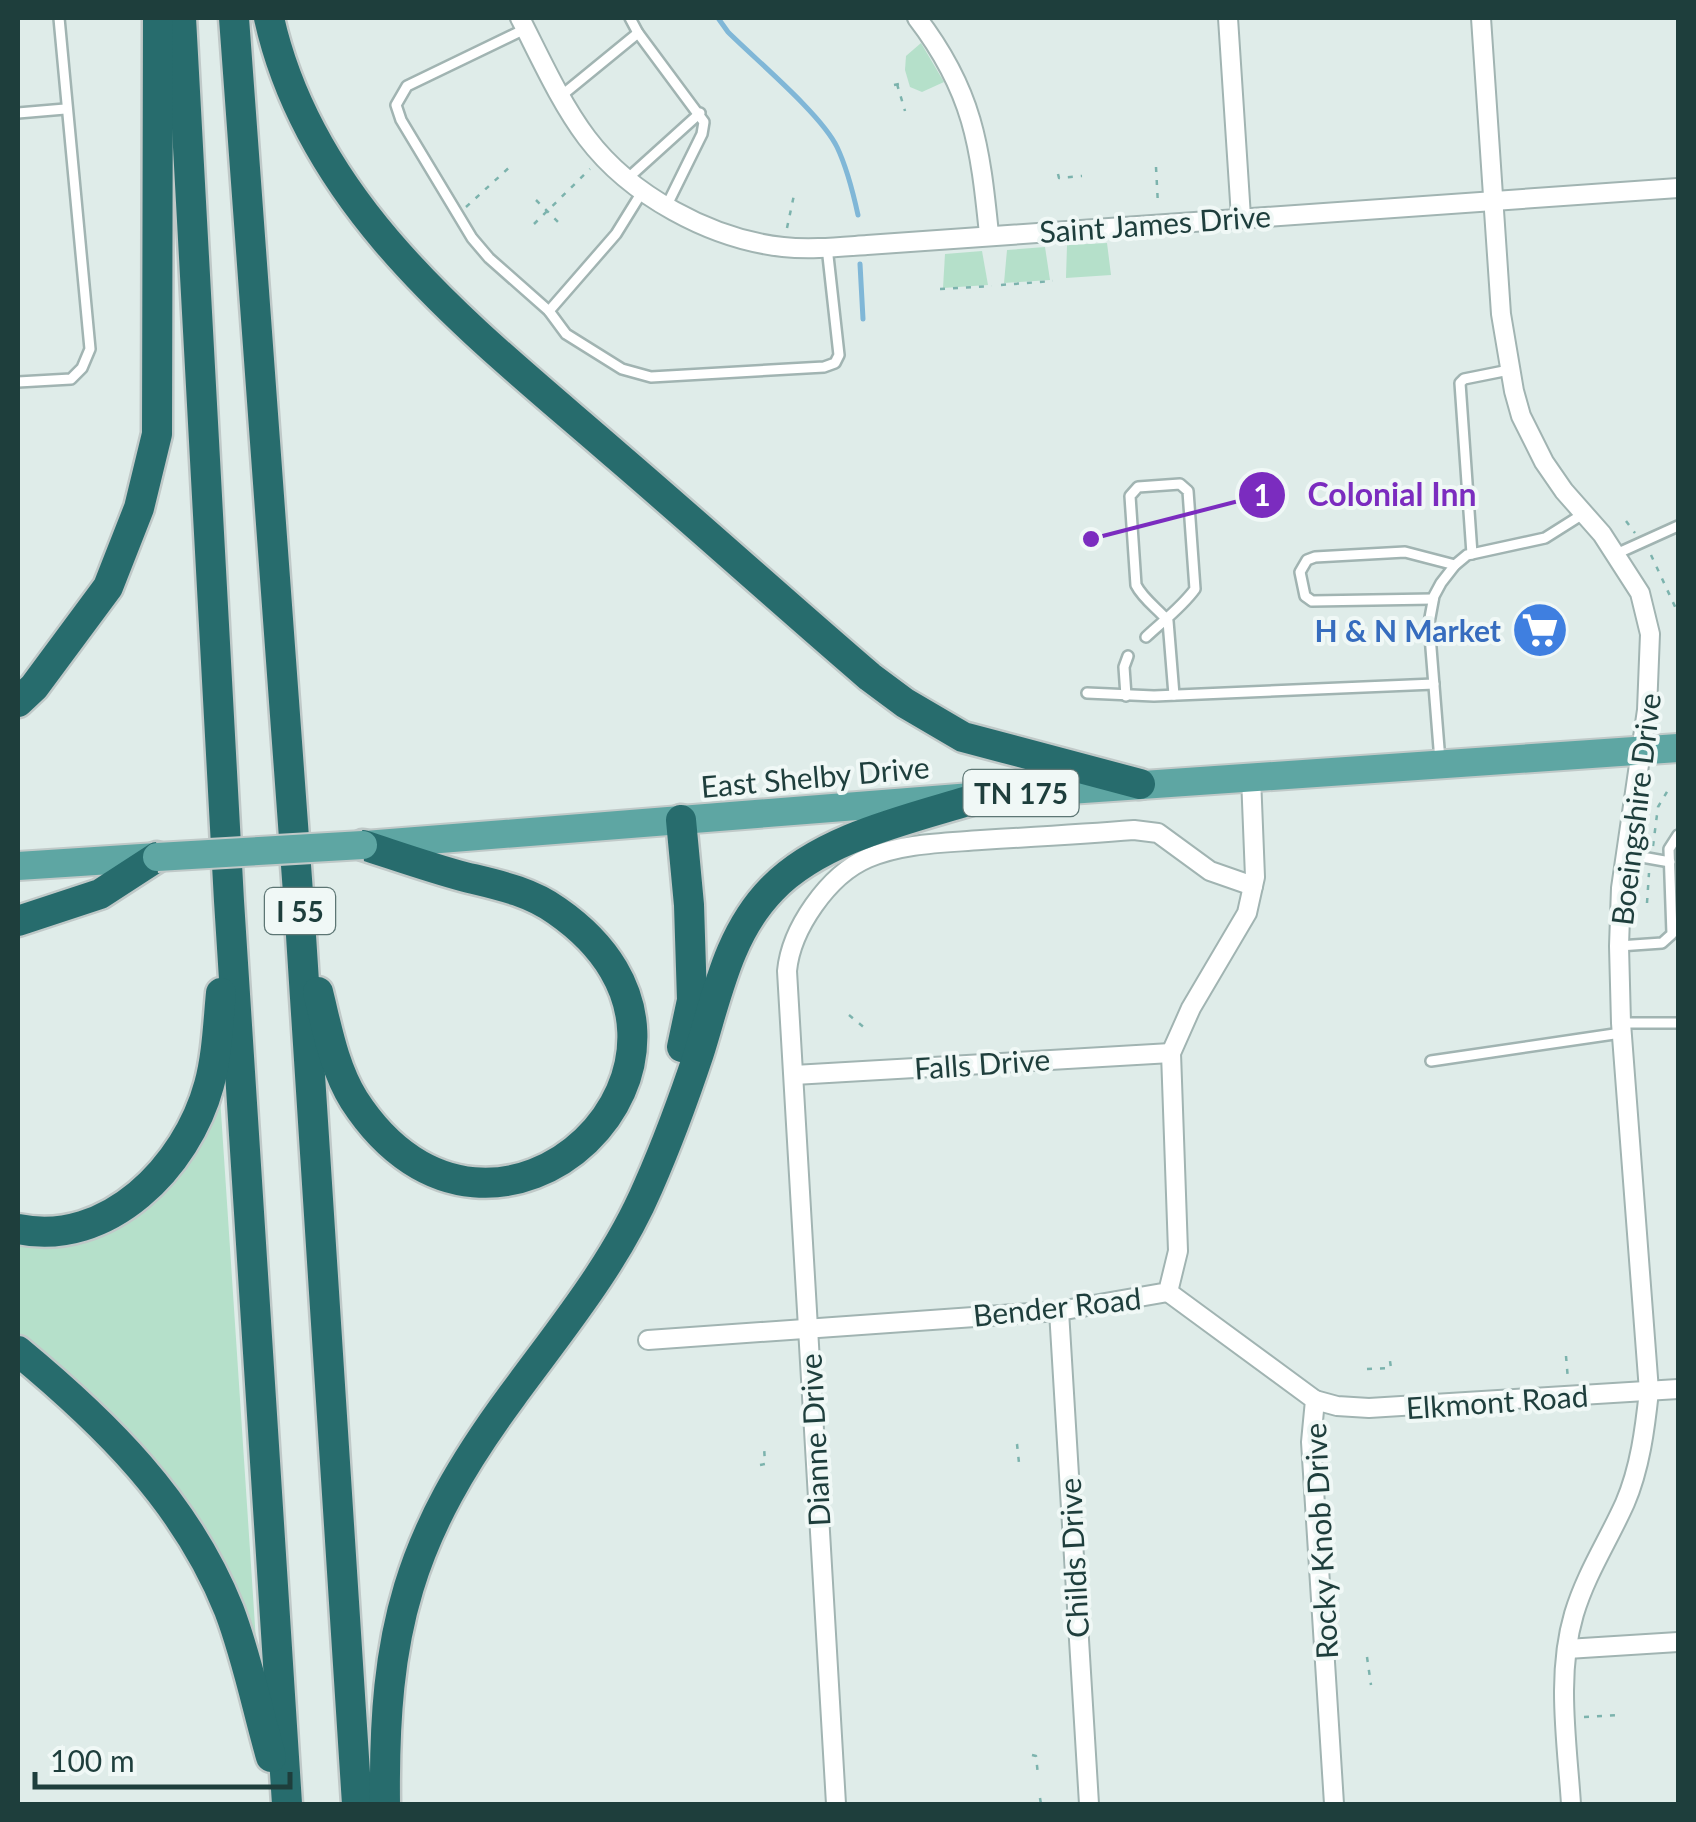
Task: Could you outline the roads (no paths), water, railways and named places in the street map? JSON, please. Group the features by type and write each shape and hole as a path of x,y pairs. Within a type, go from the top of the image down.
{"highway":[{"path":"18,702 34,687 108,587 139,508 157,434 158,18"},
{"name":"I 55","path":"181,18 229,901 285,1804"},
{"name":"I 55","path":"234,18 300,920 357,1804"},
{"path":"269,18 276,53 308,128 339,181 399,258 502,357 870,677 905,703 963,737 1140,784"},
{"path":"386,1804 386,1720 393,1646 420,1551 452,1482 604,1269 635,1216 660,1158 736,939 773,887 808,860 835,846 984,796"},
{"path":"660,1158 692,1000 681,820"},
{"path":"300,920 339,1070 370,1122 405,1156 422,1166 464,1179 504,1181 526,1177 560,1162 594,1136 620,1096 628,1068 630,1039 625,1000 600,949 575,924 532,896 363,845"},
{"path":"18,920 100,894 156,857"},
{"path":"18,1229 78,1227 111,1214 138,1196 178,1151 198,1115 212,1070 229,901"},
{"path":"18,1350 81,1403 139,1465 208,1562 239,1640 285,1804"}],"main road":[{"name":"East Shelby Drive","path":"18,866 363,845 1140,784 1678,748"}],"street":[{"path":"917,18 945,57 968,106 981,158 989,234"},
{"path":"1228,18 1241,217"},
{"name":"Boeingshire Drive","path":"1481,18 1508,370 1532,440 1564,491 1616,554 1640,593 1650,634 1650,673 1641,750 1620,888 1619,946 1649,1392 1646,1428 1634,1478 1584,1586 1567,1649 1571,1804"},
{"name":"Saint James Drive","path":"522,23 584,134 626,179 666,207 734,234 784,247 1678,188"},
{"name":"Bender Road","path":"648,1340 1059,1310 1168,1292 1178,1251 1170,1053 1191,1008 1247,913 1254,886 1251,777"},
{"name":"Dianne Drive","path":"836,1804 787,972 789,952 798,930 815,905 865,859 905,847 943,843 1134,830 1158,833 1210,871 1254,886"},
{"name":"Falls Drive","path":"794,1075 1170,1053"},
{"name":"Rocky Knob Drive","path":"1168,1292 1316,1400 1312,1442 1334,1804"},
{"name":"Childs Drive","path":"1059,1310 1089,1804"},
{"name":"Elkmont Road","path":"1316,1400 1370,1408 1678,1389"},
{"path":"1567,1649 1678,1642"}],"lane":[{"path":"18,382 71,379 82,368 90,349 59,18"},
{"path":"630,18 704,122 702,134 666,207"},
{"path":"522,23 407,86 396,104 401,120 489,258 549,311 566,334 622,369 650,377 824,368 839,355 827,247"},
{"path":"562,96 638,34"},
{"path":"18,113 66,109"},
{"path":"626,179 700,113"},
{"path":"549,311 616,234 643,191"},
{"path":"1472,554 1460,383 1508,370"},
{"path":"1146,638 1166,618 1194,589 1188,491 1180,484 1138,487 1130,496 1137,589 1166,618 1174,695"},
{"path":"1440,764 1429,623 1433,599 1455,565 1472,554 1545,538 1584,514"},
{"path":"1616,554 1678,526"},
{"path":"1433,599 1312,602 1302,586 1302,566 1315,557 1405,552 1455,565"},
{"path":"1126,696 1124,667 1128,656"},
{"path":"1087,693 1174,695 1434,684"},
{"path":"1619,946 1668,940 1674,926 1675,880 1670,846 1678,835"},
{"path":"1626,854 1670,862"},
{"path":"1431,1062 1622,1028 1678,1024"}],"waterway":[{"path":"718,18 829,134 844,163 858,215"},
{"path":"860,264 863,319"}],"place":[{"name":"Colonial Inn","path":"1091,539"},
{"name":"H & N Market","path":"1540,630"}]}
